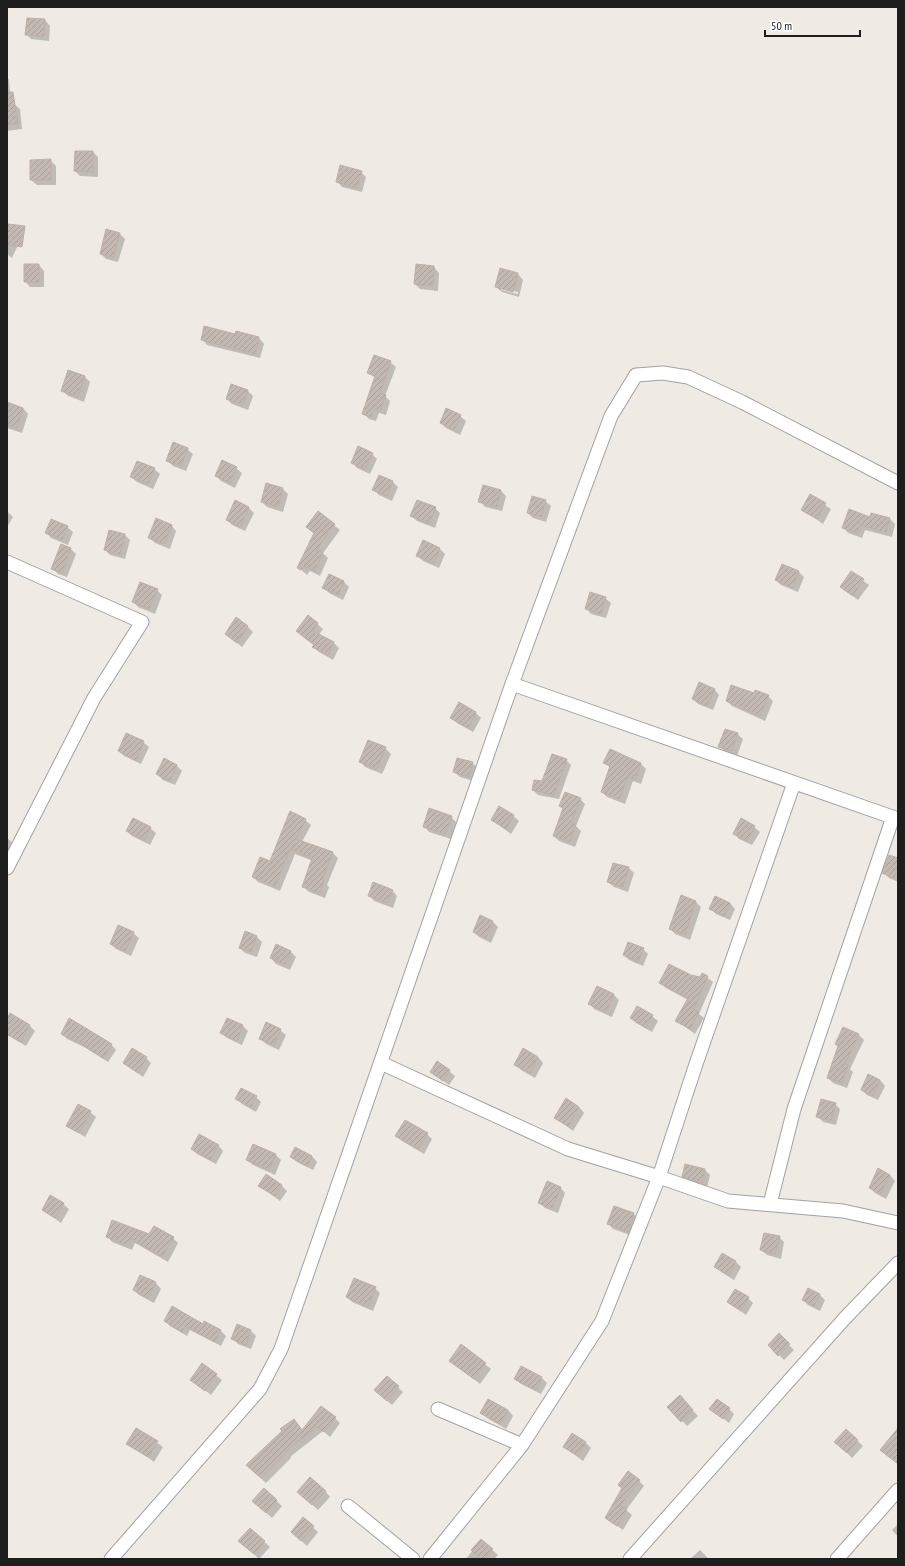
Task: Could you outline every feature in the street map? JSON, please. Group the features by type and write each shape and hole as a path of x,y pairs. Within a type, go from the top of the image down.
{"street":[{"path":"111,1559 260,1389 280,1349 512,684 611,416 636,375 663,373 688,378 742,402 898,483"},
{"path":"7,562 142,622 94,698 7,868"},
{"path":"512,684 895,818 794,1109 770,1204"},
{"path":"430,1559 522,1445 602,1321 660,1177 699,1057 794,783"},
{"path":"381,1063 568,1149 660,1177 728,1201 843,1211 898,1223"},
{"path":"630,1559 845,1318 898,1263"},
{"path":"438,1409 522,1445"},
{"path":"837,1559 898,1490"},
{"path":"348,1506 413,1559"}],"building":[{"path":"27,18 45,19 44,36 25,35"},
{"path":"7,92 13,92 18,124 7,125"},
{"path":"75,151 93,151 93,172 74,171"},
{"path":"51,159 51,180 30,180 30,160"},
{"path":"340,165 362,171 357,188 336,182"},
{"path":"8,224 25,226 22,247 7,245"},
{"path":"106,229 120,233 113,258 100,254"},
{"path":"24,264 39,264 39,282 24,282"},
{"path":"416,264 434,266 433,286 414,284"},
{"path":"500,268 518,273 513,292 495,287"},
{"path":"204,326 235,334 236,331 259,337 255,354 201,340"},
{"path":"374,355 391,361 380,393 386,395 380,411 374,409 371,417 362,414 375,376 367,373"},
{"path":"68,370 85,376 78,397 61,391"},
{"path":"231,384 248,390 243,405 226,399"},
{"path":"7,402 23,408 17,428 7,425"},
{"path":"446,408 461,415 454,430 440,423"},
{"path":"173,442 188,448 181,466 166,461"},
{"path":"358,446 373,453 365,469 351,463"},
{"path":"222,460 237,467 230,483 215,476"},
{"path":"137,461 155,468 148,484 130,477"},
{"path":"379,475 393,481 387,496 372,490"},
{"path":"266,483 283,488 278,507 261,502"},
{"path":"483,485 501,490 497,507 478,502"},
{"path":"810,494 826,503 817,519 801,510"},
{"path":"532,496 546,500 541,517 527,513"},
{"path":"235,500 249,507 240,527 226,520"},
{"path":"417,500 436,507 429,524 410,516"},
{"path":"849,509 870,517 871,513 890,518 886,532 860,525 857,533 842,528"},
{"path":"318,511 335,524 317,549 323,552 315,571 304,566 301,570 297,568 314,533 306,527"},
{"path":"156,518 172,525 164,544 148,538"},
{"path":"51,519 68,526 62,540 45,533"},
{"path":"109,530 125,534 120,555 104,550"},
{"path":"423,540 440,548 434,563 416,556"},
{"path":"61,544 71,548 62,573 51,569"},
{"path":"782,564 799,571 793,588 775,580"},
{"path":"851,571 864,579 853,596 840,587"},
{"path":"329,574 344,581 338,595 322,588"},
{"path":"140,582 158,589 149,609 132,602"},
{"path":"590,592 606,597 601,614 585,609"},
{"path":"308,615 318,623 313,631 334,642 328,655 312,647 314,645 296,631"},
{"path":"236,617 248,626 237,643 225,634"},
{"path":"699,682 715,689 707,706 692,699"},
{"path":"731,685 754,693 755,690 769,695 760,716 726,701"},
{"path":"459,702 476,712 468,728 450,718"},
{"path":"725,729 738,733 732,751 718,747"},
{"path":"126,733 144,741 136,760 118,751"},
{"path":"368,740 386,747 377,769 359,762"},
{"path":"610,749 641,763 635,780 628,777 619,799 601,792 610,766 603,763"},
{"path":"552,754 567,759 554,795 532,790 534,780 542,781"},
{"path":"164,758 177,765 170,781 156,774"},
{"path":"457,758 473,762 469,777 453,772"},
{"path":"565,792 581,798 571,822 576,824 570,842 553,836 563,808 559,806"},
{"path":"499,806 514,815 506,829 491,820"},
{"path":"429,808 452,816 445,834 423,827"},
{"path":"290,811 306,819 296,839 333,852 322,880 324,881 320,893 302,887 312,858 290,849 275,886 252,877 260,857 270,861"},
{"path":"133,818 151,827 144,840 126,831"},
{"path":"741,818 755,826 747,841 733,834"},
{"path":"889,855 898,858 898,867 894,878 882,873"},
{"path":"613,863 629,867 623,887 607,882"},
{"path":"373,882 393,890 387,903 368,896"},
{"path":"681,895 696,901 685,935 669,929"},
{"path":"715,896 730,903 724,916 709,909"},
{"path":"480,915 493,921 486,938 473,932"},
{"path":"118,925 134,932 125,951 110,944"},
{"path":"245,931 257,936 251,952 239,948"},
{"path":"628,942 644,948 638,962 623,955"},
{"path":"276,944 291,951 285,965 270,958"},
{"path":"669,964 691,975 700,977 702,973 708,976 694,1009 699,1012 690,1029 675,1021 688,998 659,983"},
{"path":"597,986 614,994 606,1012 588,1004"},
{"path":"637,1006 653,1015 646,1028 630,1018"},
{"path":"10,1013 30,1025 21,1042 7,1034 7,1019"},
{"path":"69,1018 112,1044 103,1058 78,1042 61,1034"},
{"path":"227,1018 243,1025 237,1041 220,1033"},
{"path":"266,1022 281,1029 274,1045 259,1039"},
{"path":"843,1027 859,1034 845,1064 848,1065 842,1083 827,1078 838,1046 835,1044"},
{"path":"132,1048 147,1057 138,1073 123,1063"},
{"path":"523,1048 538,1057 530,1073 514,1065"},
{"path":"437,1061 450,1070 443,1081 430,1072"},
{"path":"868,1074 880,1080 873,1096 861,1090"},
{"path":"241,1088 257,1096 251,1107 235,1099"},
{"path":"566,1098 579,1107 568,1126 554,1118"},
{"path":"821,1099 836,1103 831,1121 816,1117"},
{"path":"78,1104 91,1111 79,1133 66,1126"},
{"path":"405,1120 428,1133 418,1149 395,1136"},
{"path":"199,1134 219,1145 210,1160 191,1149"},
{"path":"253,1144 276,1154 269,1170 246,1160"},
{"path":"295,1147 312,1156 307,1166 290,1157"},
{"path":"685,1164 705,1169 702,1183 682,1177"},
{"path":"878,1168 890,1175 881,1194 869,1188"},
{"path":"266,1174 282,1185 275,1196 258,1186"},
{"path":"547,1181 561,1187 552,1208 538,1203"},
{"path":"50,1195 64,1203 55,1218 42,1210"},
{"path":"614,1206 634,1213 628,1232 607,1224"},
{"path":"112,1220 149,1234 154,1226 174,1237 162,1257 130,1238 127,1245 106,1237"},
{"path":"764,1233 780,1236 775,1254 760,1250"},
{"path":"722,1253 736,1261 729,1275 714,1267"},
{"path":"140,1275 156,1282 148,1298 133,1290"},
{"path":"354,1278 376,1287 368,1307 346,1297"},
{"path":"808,1288 820,1294 814,1306 802,1300"},
{"path":"735,1289 749,1297 741,1311 727,1302"},
{"path":"172,1306 203,1324 204,1321 221,1330 215,1342 185,1326 182,1332 164,1321"},
{"path":"237,1324 251,1330 246,1345 231,1339"},
{"path":"779,1333 790,1344 778,1356 768,1345"},
{"path":"461,1344 486,1363 474,1379 449,1361"},
{"path":"202,1363 217,1374 205,1391 190,1380"},
{"path":"521,1366 542,1377 536,1390 514,1379"},
{"path":"387,1376 399,1386 387,1401 374,1390"},
{"path":"680,1395 693,1410 681,1422 667,1407"},
{"path":"488,1399 508,1410 500,1424 480,1413"},
{"path":"717,1399 730,1408 723,1419 709,1409"},
{"path":"321,1406 336,1417 324,1432 317,1427 286,1451 287,1452 261,1478 246,1465 282,1431 280,1429 294,1419 302,1430"},
{"path":"136,1428 158,1441 148,1457 126,1444"},
{"path":"898,1428 898,1464 880,1450"},
{"path":"846,1429 858,1440 847,1453 834,1442"},
{"path":"572,1433 586,1442 578,1456 563,1447"},
{"path":"628,1471 640,1480 620,1506 627,1509 617,1526 605,1518 622,1488 618,1485"},
{"path":"310,1477 326,1491 312,1505 297,1492"},
{"path":"264,1488 277,1500 266,1513 252,1501"},
{"path":"303,1517 314,1526 301,1541 291,1532"},
{"path":"250,1528 265,1541 254,1554 238,1541"},
{"path":"481,1539 493,1549 484,1559 481,1559 471,1550"}]}
